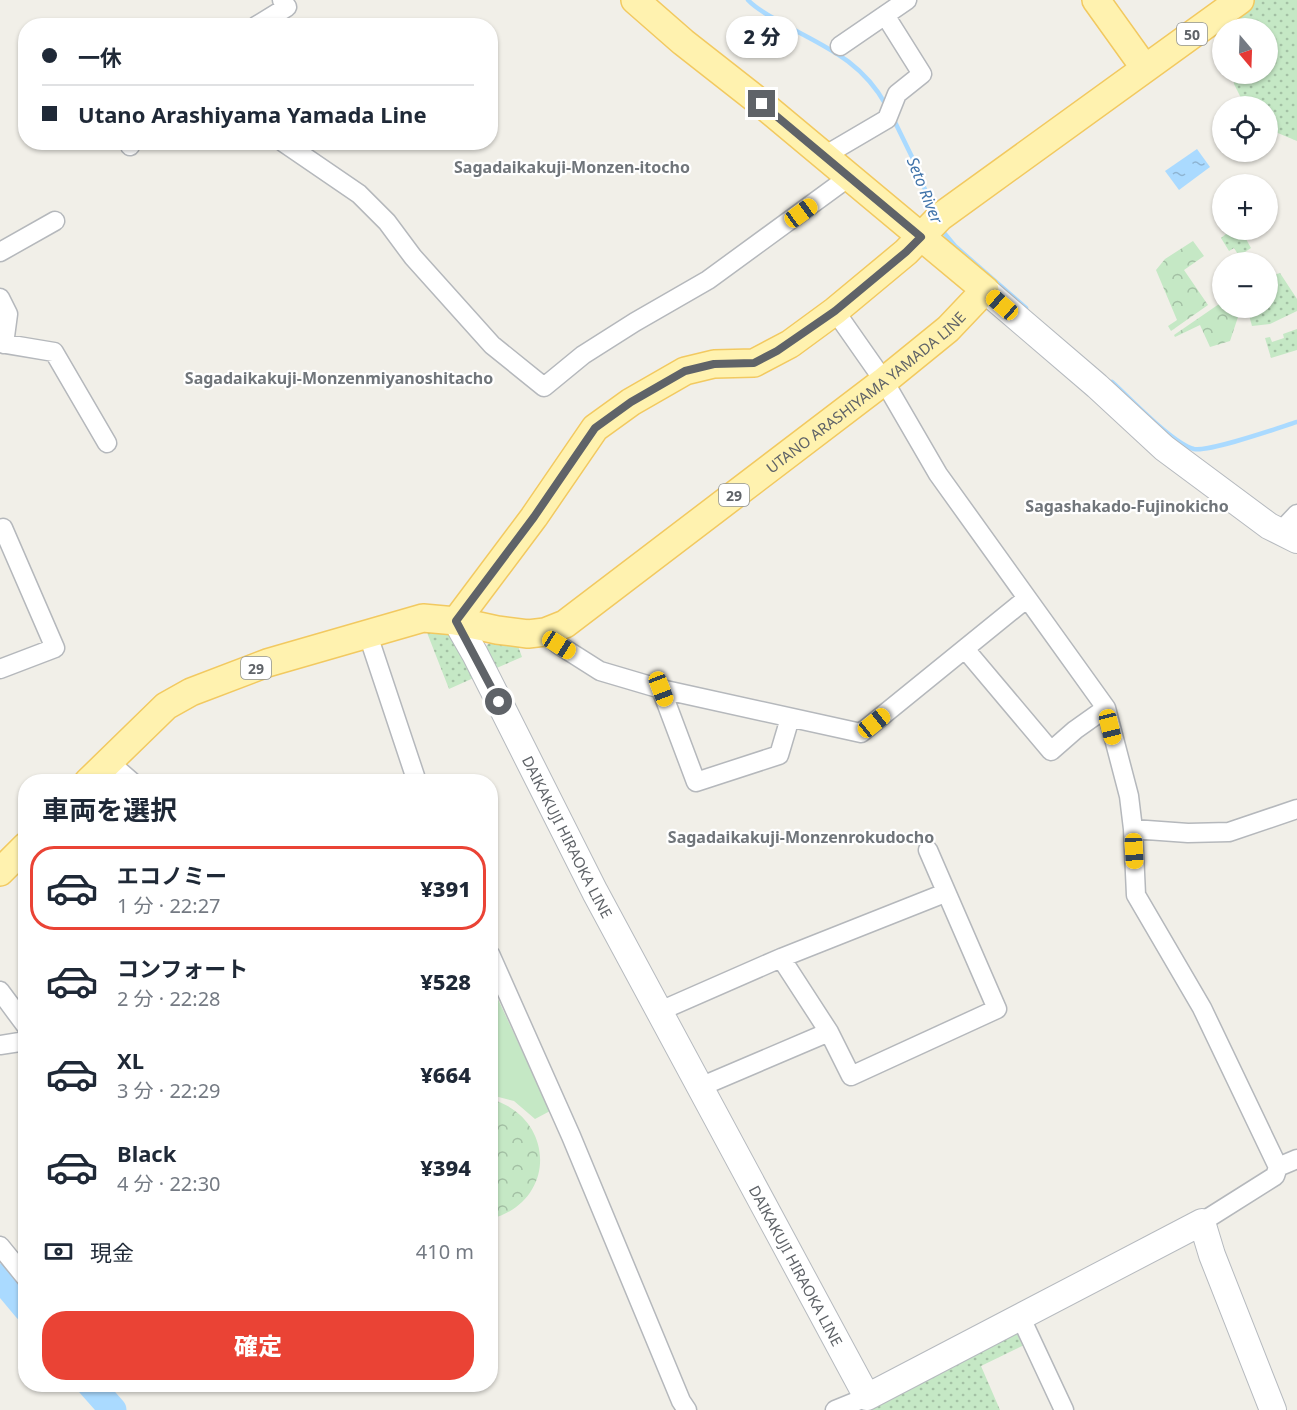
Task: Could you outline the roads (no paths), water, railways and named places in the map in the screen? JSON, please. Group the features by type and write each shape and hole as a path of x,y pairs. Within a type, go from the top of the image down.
{"main road":[{"path":"635,0 849,177 930,226 985,290 1097,386 1164,448 1269,526 1292,528"},
{"path":"456,621 534,517 595,428 631,402 685,371 714,364 754,363 790,344 835,311 906,252 930,226 1144,68 1096,0"},
{"name":"50","path":"1144,68 1240,0"},
{"name":"UTANO ARASHIYAMA YAMADA LINE","path":"96,774 166,706 191,692 267,663 423,618 456,621 512,633 528,634 545,632 565,624 884,381 948,329 985,290"},
{"name":"DAIKAKUJI HIRAOKA LINE","path":"456,621 480,663 595,892 867,1397"},
{"path":"0,872 18,854"},
{"path":"867,1397 1202,1222 1212,1255 1273,1410"}],"street":[{"path":"269,18 287,7 282,0"},
{"path":"840,46 907,0"},
{"path":"824,156 890,112 897,94 922,74 885,15"},
{"path":"295,150 359,194 387,222 412,256 492,345 544,387 583,356 626,327 708,280 849,177"},
{"path":"0,252 55,221"},
{"path":"0,298 8,314 2,344 54,352 107,442"},
{"path":"835,311 884,381 938,474 1106,708 1129,796 1136,895 1202,1008 1278,1167 1275,1176 1202,1222"},
{"path":"0,529 3,528 55,648 0,669"},
{"path":"545,632 559,645 600,671 661,689 861,733 1026,599"},
{"path":"368,635 414,774"},
{"path":"965,649 1051,751 1106,708"},
{"path":"661,689 696,783 779,755 790,718"},
{"path":"108,762 122,774"},
{"path":"1132,829 1188,833 1229,832 1297,809"},
{"path":"781,958 829,1032 850,1076 997,1009 928,850"},
{"path":"660,1011 781,958 945,893"},
{"path":"498,972 571,1136 681,1401 687,1410"},
{"path":"0,991 18,1015"},
{"path":"700,1087 829,1032"},
{"path":"0,1045 18,1042"},
{"path":"1278,1167 1297,1159"},
{"path":"0,1246 18,1268"},
{"path":"1021,1318 1064,1410"},
{"path":"835,1410 867,1397"}],"water":[{"path":"1197,149 1210,167 1179,190 1165,171"}],"waterway":[{"name":"Seto River","path":"748,0 756,8 855,67 877,90 886,105"},
{"name":"Seto River","path":"893,118 912,157 934,212"},
{"name":"Seto River","path":"940,228 955,246 1026,308"},
{"name":"Seto River","path":"1112,382 1175,439 1194,449 1214,447 1297,422"},
{"path":"0,1277 18,1298"},
{"path":"97,1392 113,1410"}],"district":[{"name":"Sagadaikakuji-Monzen-itocho","path":"572,167"},
{"name":"Sagadaikakuji-Monzenmiyanoshitacho","path":"339,378"},
{"name":"Sagashakado-Fujinokicho","path":"1127,506"},
{"name":"Sagadaikakuji-Monzenrokudocho","path":"801,837"}]}
